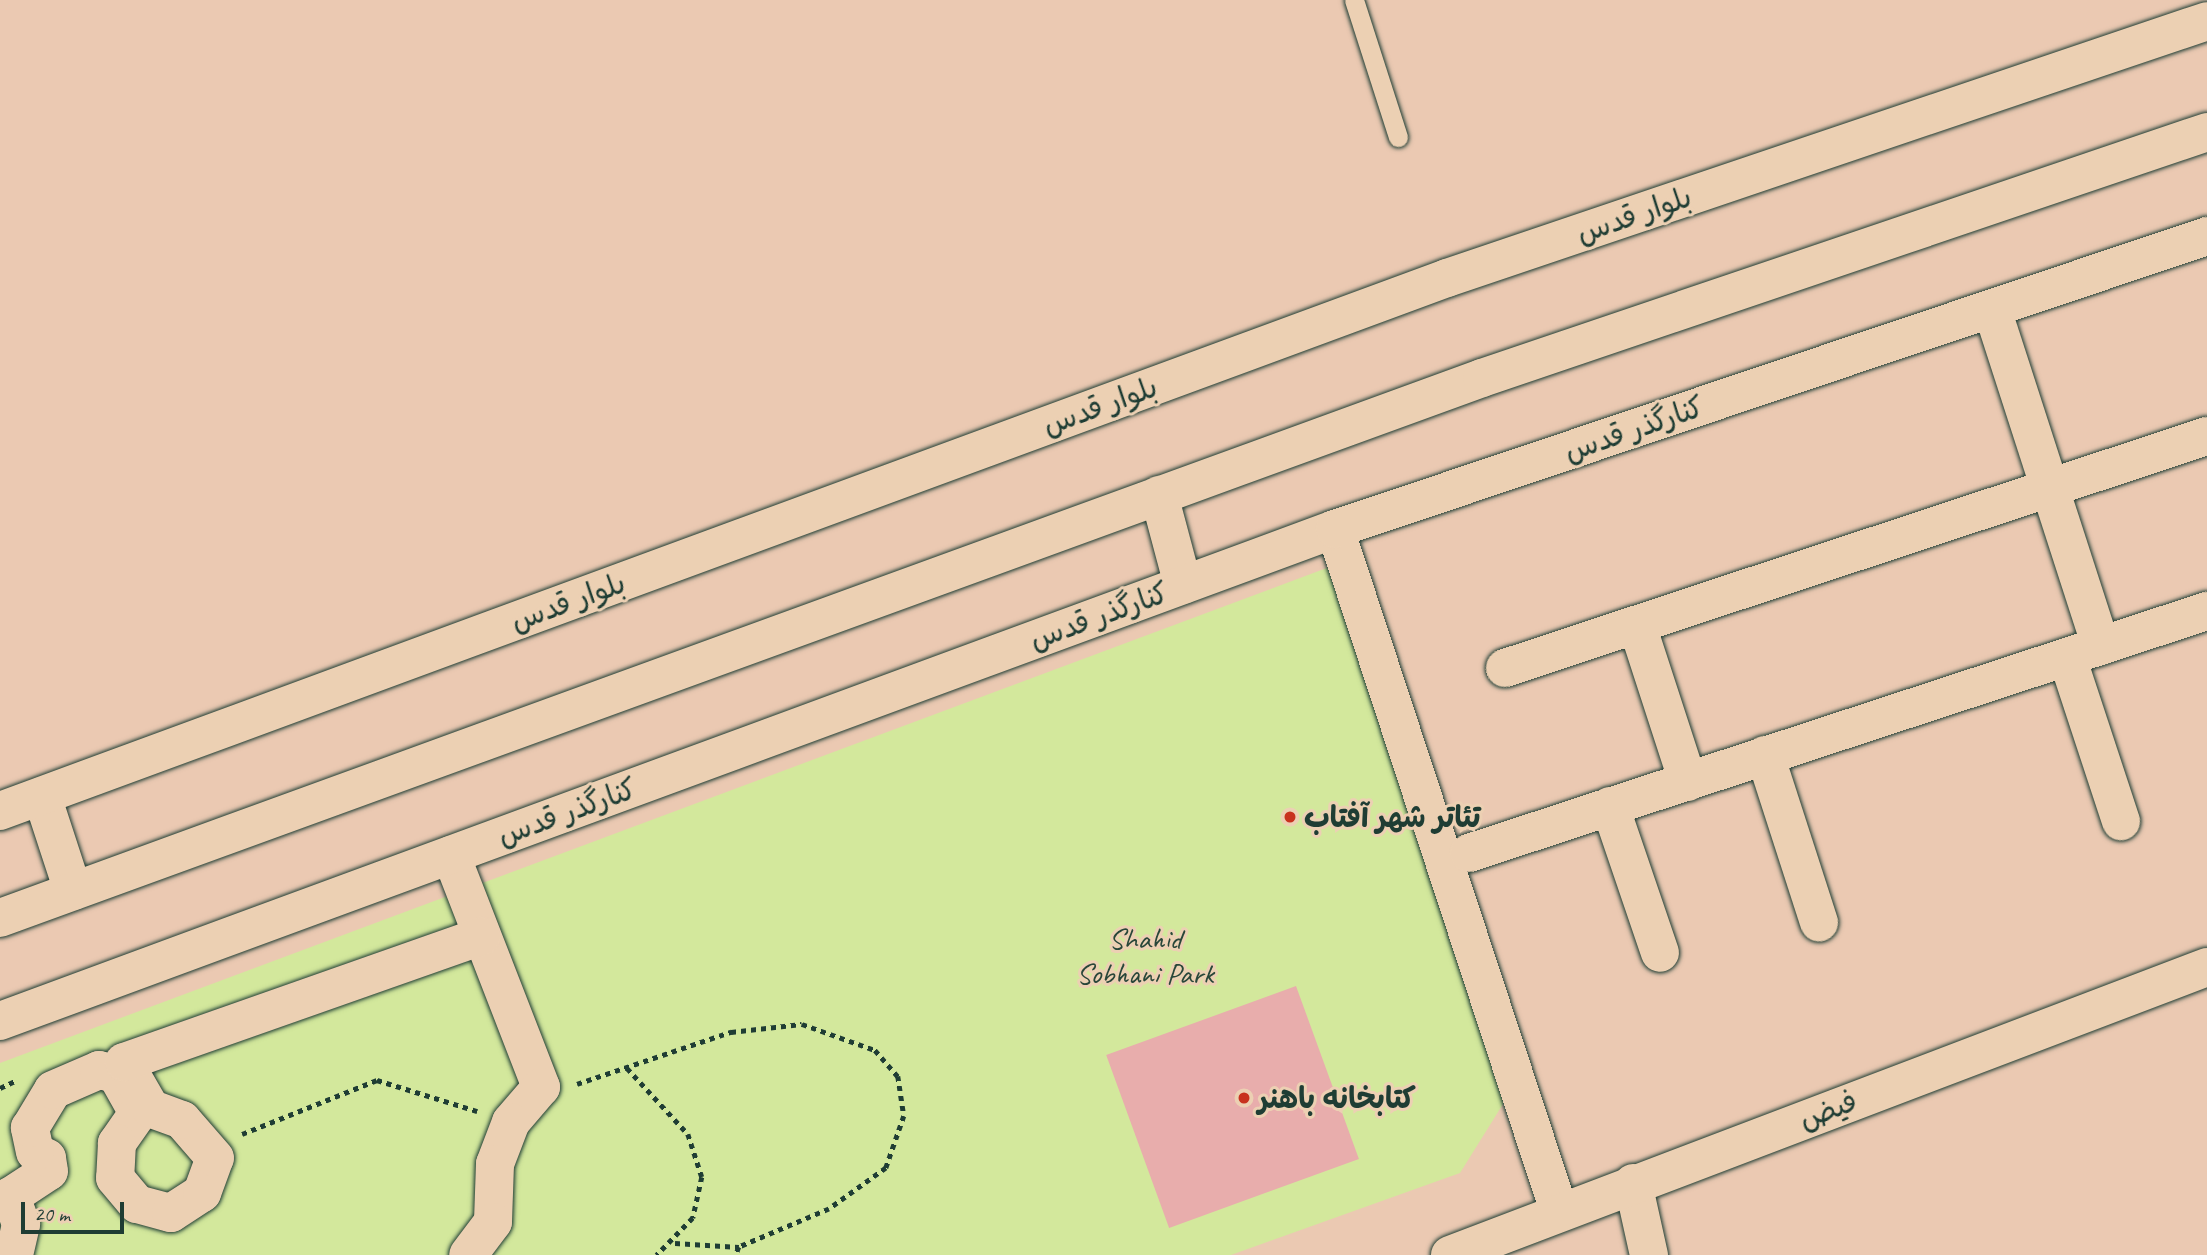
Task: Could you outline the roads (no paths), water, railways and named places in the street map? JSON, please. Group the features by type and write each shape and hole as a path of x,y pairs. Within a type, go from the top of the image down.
{"street":[{"name":"بلوار قدس","path":"0,811 1447,278 2207,21"},
{"path":"0,918 1495,373 2207,132"},
{"name":"کنارگذر قدس","path":"0,1021 1335,529 2207,236"},
{"path":"1992,309 2050,488 2121,821"},
{"path":"1505,668 2207,436"},
{"path":"1159,495 1183,585"},
{"path":"1335,529 1559,1211"},
{"path":"1469,853 2207,611"},
{"path":"1637,625 1688,782"},
{"path":"1765,755 1819,922"},
{"path":"42,796 73,891"},
{"path":"1611,806 1660,953"},
{"path":"451,855 481,936 541,1076 495,1164 493,1222 468,1255"},
{"path":"14,1255 21,1224 11,1196 49,1171 47,1158 29,1139 33,1115 53,1090 99,1070 116,1074 138,1113 117,1143 111,1168 128,1196 148,1209 171,1213 193,1203 215,1169 209,1148 182,1120 151,1109 124,1062 481,936"},
{"name":"فیض","path":"1450,1255 1559,1211 2207,967"},
{"path":"1633,1183 1649,1255"}],"lane":[{"path":"1354,0 1398,137"}],"place":[{"name":"تئاتر شهر آفتاب","path":"1290,817"},
{"name":"کتابخانه باهنر","path":"1244,1098"}],"park label":[{"name":"Shahid Sobhani Park","path":"1145,955"}]}
